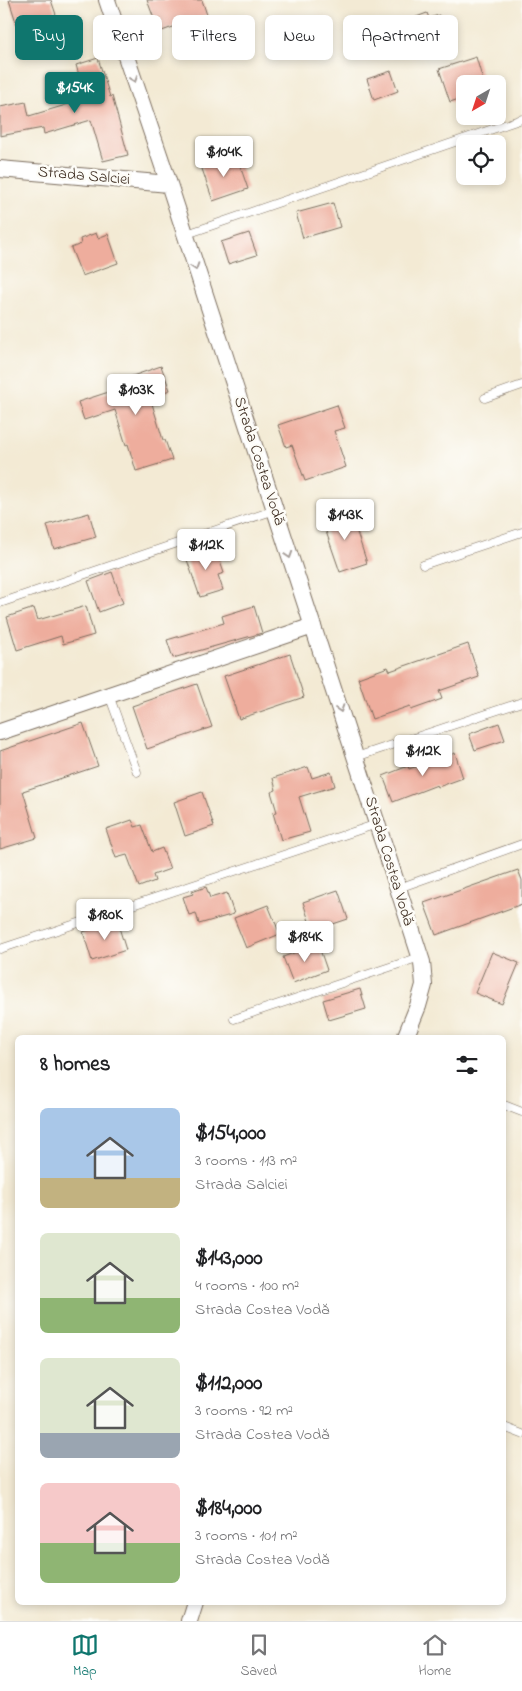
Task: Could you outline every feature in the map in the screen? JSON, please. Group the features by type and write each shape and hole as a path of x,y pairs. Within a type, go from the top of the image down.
{"street":[{"name":"Strada Costea Vodă","path":"107,0 169,184 184,235 356,757 396,889 420,957 424,985 406,1035"},
{"name":"Strada Salciei","path":"0,169 169,184"},
{"path":"0,732 313,626"},
{"path":"189,1621 194,1605"}],"lane":[{"path":"184,235 522,119"},
{"path":"485,398 522,385"},
{"path":"0,603 275,510"},
{"path":"423,565 522,532"},
{"path":"109,695 137,772"},
{"path":"356,757 522,702"},
{"path":"0,949 377,824"},
{"path":"396,889 522,844"},
{"path":"234,1019 420,957"},
{"path":"506,1105 522,1112"},
{"path":"506,1427 522,1434"}],"building":[{"path":"9,0 51,0 56,15 15,15 15,19"},
{"path":"147,0 202,0 207,15 172,15 172,27 162,31 162,15 153,15"},
{"path":"476,57 481,75 456,75 456,100 450,102 439,69"},
{"path":"93,60 99,60 110,97 112,96 128,155 103,161 91,120 44,134 43,128 0,136 0,107 26,102 29,116 86,99 76,65"},
{"path":"391,71 398,91 374,100 367,79"},
{"path":"236,154 248,189 213,201 201,166"},
{"path":"333,203 340,227 303,238 296,213"},
{"path":"96,233 98,238 108,234 118,263 82,276 71,248 81,244 80,239"},
{"path":"249,233 257,255 228,264 221,242"},
{"path":"161,366 170,390 150,397 163,440 165,440 172,460 136,471 115,410 84,420 78,402 127,386 124,379"},
{"path":"337,405 345,428 334,431 346,467 305,481 292,445 286,447 278,425"},
{"path":"350,511 367,563 340,572 322,520"},
{"path":"89,513 96,537 54,549 47,525"},
{"path":"215,547 224,573 218,575 223,590 200,597 186,557"},
{"path":"112,572 123,603 99,612 88,581"},
{"path":"86,606 94,635 63,644 61,636 17,650 7,617 34,608 38,620"},
{"path":"254,606 262,633 173,658 167,640 224,623 222,616"},
{"path":"468,644 479,677 439,691 442,699 411,710 410,706 372,719 358,678 388,667 390,671"},
{"path":"290,654 304,697 239,719 224,676"},
{"path":"197,684 212,727 147,749 132,706"},
{"path":"83,723 98,766 23,791 37,838 0,849 0,751"},
{"path":"499,723 505,740 475,750 469,734"},
{"path":"455,753 463,778 438,787 437,785 393,802 383,776 408,766 409,769"},
{"path":"308,767 312,778 331,772 335,786 299,797 310,832 281,840 273,813 277,812 271,792 276,790 273,778"},
{"path":"202,792 214,826 185,836 174,802"},
{"path":"132,820 135,827 142,825 152,852 162,848 170,869 153,875 155,881 139,887 127,855 116,858 106,829"},
{"path":"518,870 522,880 522,904 436,935 424,903"},
{"path":"206,887 210,898 227,893 234,914 199,924 196,913 189,915 183,897"},
{"path":"338,890 348,919 312,931 303,902"},
{"path":"268,905 280,934 246,948 234,918"},
{"path":"117,921 126,950 92,961 83,932"},
{"path":"318,944 327,970 293,983 283,957"},
{"path":"492,952 519,963 502,1004 475,993"},
{"path":"360,989 366,1009 329,1020 323,1000"}]}
